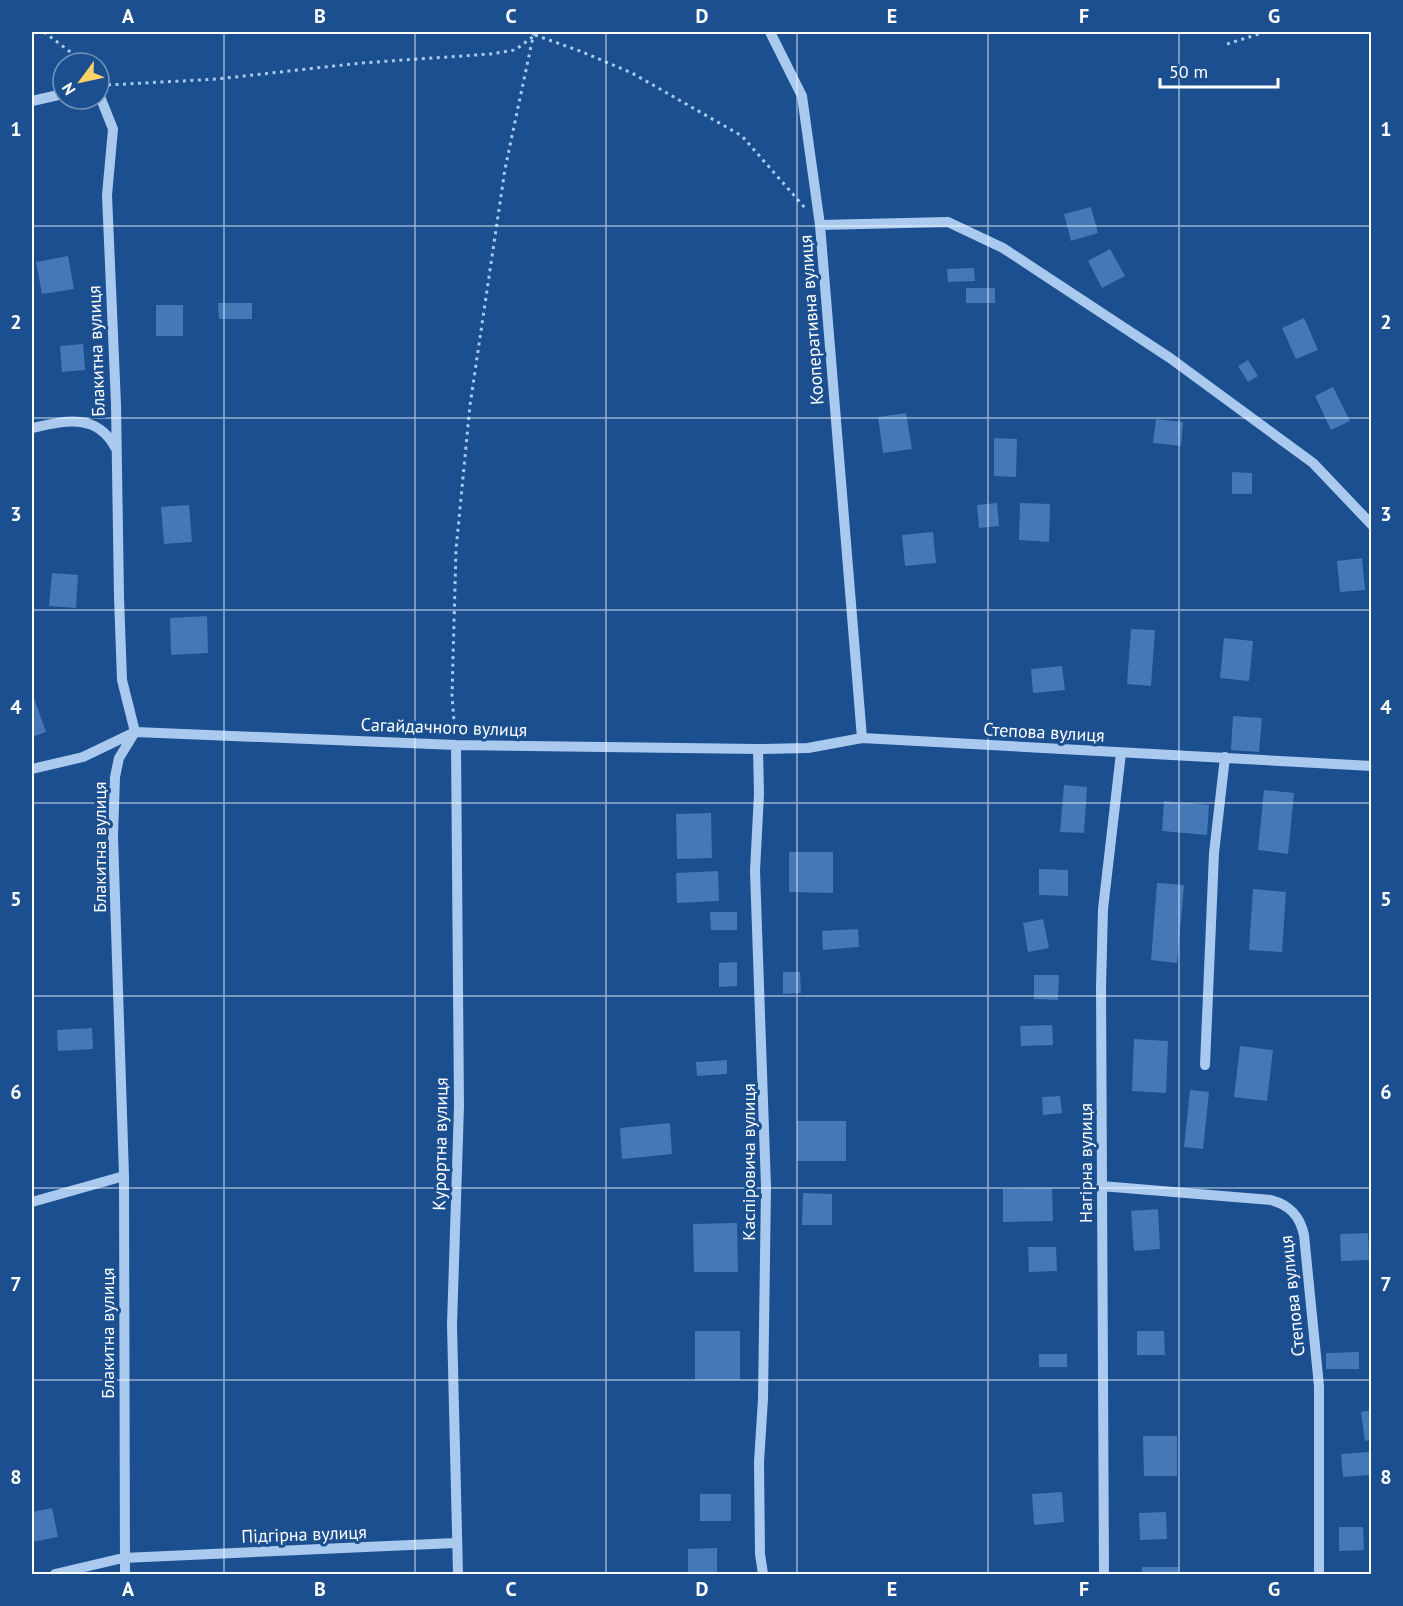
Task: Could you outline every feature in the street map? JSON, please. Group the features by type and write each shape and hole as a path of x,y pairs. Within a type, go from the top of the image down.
{"street":[{"path":"770,32 802,96 820,225"},
{"path":"32,101 51,97"},
{"name":"Блакитна вулиця","path":"106,111 113,129 108,195 122,680 135,732 119,758 115,777 113,836 124,1176 124,1575"},
{"name":"Кооперативна вулиця","path":"862,738 820,225 948,222 1003,248 1170,358 1313,463 1371,525"},
{"path":"32,428 81,420 102,430 116,448"},
{"name":"Сагайдачного вулиця","path":"32,769 83,757 135,732 456,745 758,749 808,748 862,738"},
{"name":"Степова вулиця","path":"862,738 1371,766"},
{"name":"Курортна вулиця","path":"455,1543 452,1325 459,1106 456,745"},
{"name":"Каспіровича вулиця","path":"758,749 756,883 766,1187 763,1400 759,1462 760,1554 763,1575"},
{"name":"Нагірна вулиця","path":"1104,1575 1101,1185 1103,909 1121,753"},
{"path":"1205,1065 1214,853 1225,757"},
{"path":"32,1202 124,1176"},
{"name":"Степова вулиця","path":"1101,1185 1271,1200 1287,1206 1299,1219 1304,1235 1318,1386 1319,1575"},
{"path":"455,1543 458,1575"},
{"name":"Підгірна вулиця","path":"55,1575 123,1558 455,1543"}],"path":[{"path":"44,32 69,51"},
{"path":"1227,44 1265,32"},
{"path":"534,33 632,73 742,136 820,225"},
{"path":"111,85 217,79 361,63 490,54 514,50 534,33"},
{"path":"456,745 452,696 456,550 470,405 505,169 534,33"}],"building":[{"path":"1091,207 1098,233 1071,241 1064,214"},
{"path":"1110,249 1125,276 1102,288 1088,261"},
{"path":"68,256 74,289 42,294 36,262"},
{"path":"974,268 975,281 948,282 947,269"},
{"path":"966,288 995,288 995,303 966,303"},
{"path":"218,303 252,303 252,319 219,319"},
{"path":"156,305 183,305 183,336 156,336"},
{"path":"1304,318 1318,350 1296,359 1282,328"},
{"path":"83,344 85,370 62,372 60,346"},
{"path":"1248,360 1258,376 1248,382 1238,366"},
{"path":"1333,387 1350,421 1331,430 1315,396"},
{"path":"906,413 912,449 883,453 878,417"},
{"path":"1156,419 1183,422 1181,446 1153,443"},
{"path":"994,438 1017,439 1016,477 994,476"},
{"path":"1232,472 1252,473 1252,494 1232,494"},
{"path":"997,503 999,526 979,528 977,505"},
{"path":"1020,503 1050,504 1049,542 1019,540"},
{"path":"189,505 192,542 164,544 161,507"},
{"path":"933,532 936,563 905,566 902,535"},
{"path":"1362,558 1365,590 1340,592 1337,561"},
{"path":"52,573 78,575 76,608 49,606"},
{"path":"207,616 208,653 171,655 170,618"},
{"path":"1131,629 1155,630 1151,686 1127,684"},
{"path":"1224,638 1253,641 1249,681 1220,678"},
{"path":"1062,666 1065,690 1033,693 1031,669"},
{"path":"32,698 34,698 46,732 32,737"},
{"path":"1233,716 1262,718 1259,752 1231,750"},
{"path":"1064,785 1087,787 1084,833 1060,832"},
{"path":"1264,790 1294,793 1288,854 1258,850"},
{"path":"1164,801 1209,805 1207,835 1162,831"},
{"path":"711,813 712,858 677,859 676,814"},
{"path":"789,852 833,852 833,893 789,892"},
{"path":"1039,869 1068,870 1068,896 1039,895"},
{"path":"718,871 719,901 677,903 676,873"},
{"path":"1157,883 1184,885 1177,963 1151,960"},
{"path":"1253,889 1286,892 1282,952 1249,950"},
{"path":"710,912 737,912 737,930 711,930"},
{"path":"1043,919 1049,948 1028,952 1023,923"},
{"path":"858,929 859,947 823,950 822,931"},
{"path":"737,962 737,986 719,987 719,963"},
{"path":"783,972 800,972 801,993 783,994"},
{"path":"1034,975 1059,975 1058,1000 1034,999"},
{"path":"1052,1025 1053,1045 1021,1046 1020,1026"},
{"path":"92,1028 93,1049 58,1051 57,1030"},
{"path":"1134,1039 1168,1041 1166,1093 1132,1091"},
{"path":"1240,1046 1273,1050 1267,1101 1234,1097"},
{"path":"727,1060 727,1074 697,1076 696,1062"},
{"path":"1190,1090 1209,1092 1203,1149 1184,1147"},
{"path":"1060,1096 1062,1113 1043,1115 1042,1097"},
{"path":"797,1121 846,1121 846,1161 797,1161"},
{"path":"670,1123 672,1154 622,1159 620,1128"},
{"path":"1052,1188 1053,1221 1003,1222 1003,1189"},
{"path":"803,1193 832,1194 832,1225 802,1225"},
{"path":"1158,1209 1160,1249 1134,1251 1131,1211"},
{"path":"737,1223 738,1272 694,1272 693,1224"},
{"path":"1368,1233 1369,1260 1341,1261 1340,1234"},
{"path":"1028,1247 1056,1247 1057,1271 1029,1272"},
{"path":"695,1331 740,1331 740,1380 695,1380"},
{"path":"1137,1331 1164,1331 1165,1355 1137,1355"},
{"path":"1359,1352 1359,1369 1326,1369 1326,1353"},
{"path":"1039,1354 1067,1354 1067,1367 1039,1367"},
{"path":"1372,1410 1372,1440 1365,1441 1361,1412"},
{"path":"1143,1436 1177,1436 1177,1476 1144,1476"},
{"path":"1369,1452 1370,1475 1343,1477 1341,1454"},
{"path":"1062,1492 1064,1522 1034,1525 1032,1494"},
{"path":"700,1494 731,1494 731,1521 700,1521"},
{"path":"52,1508 58,1537 32,1542 32,1512"},
{"path":"1166,1512 1167,1539 1140,1540 1139,1513"},
{"path":"1339,1527 1363,1527 1364,1550 1339,1551"},
{"path":"717,1548 717,1574 688,1574 688,1549"},
{"path":"1142,1567 1179,1567 1179,1574 1142,1574"}]}
